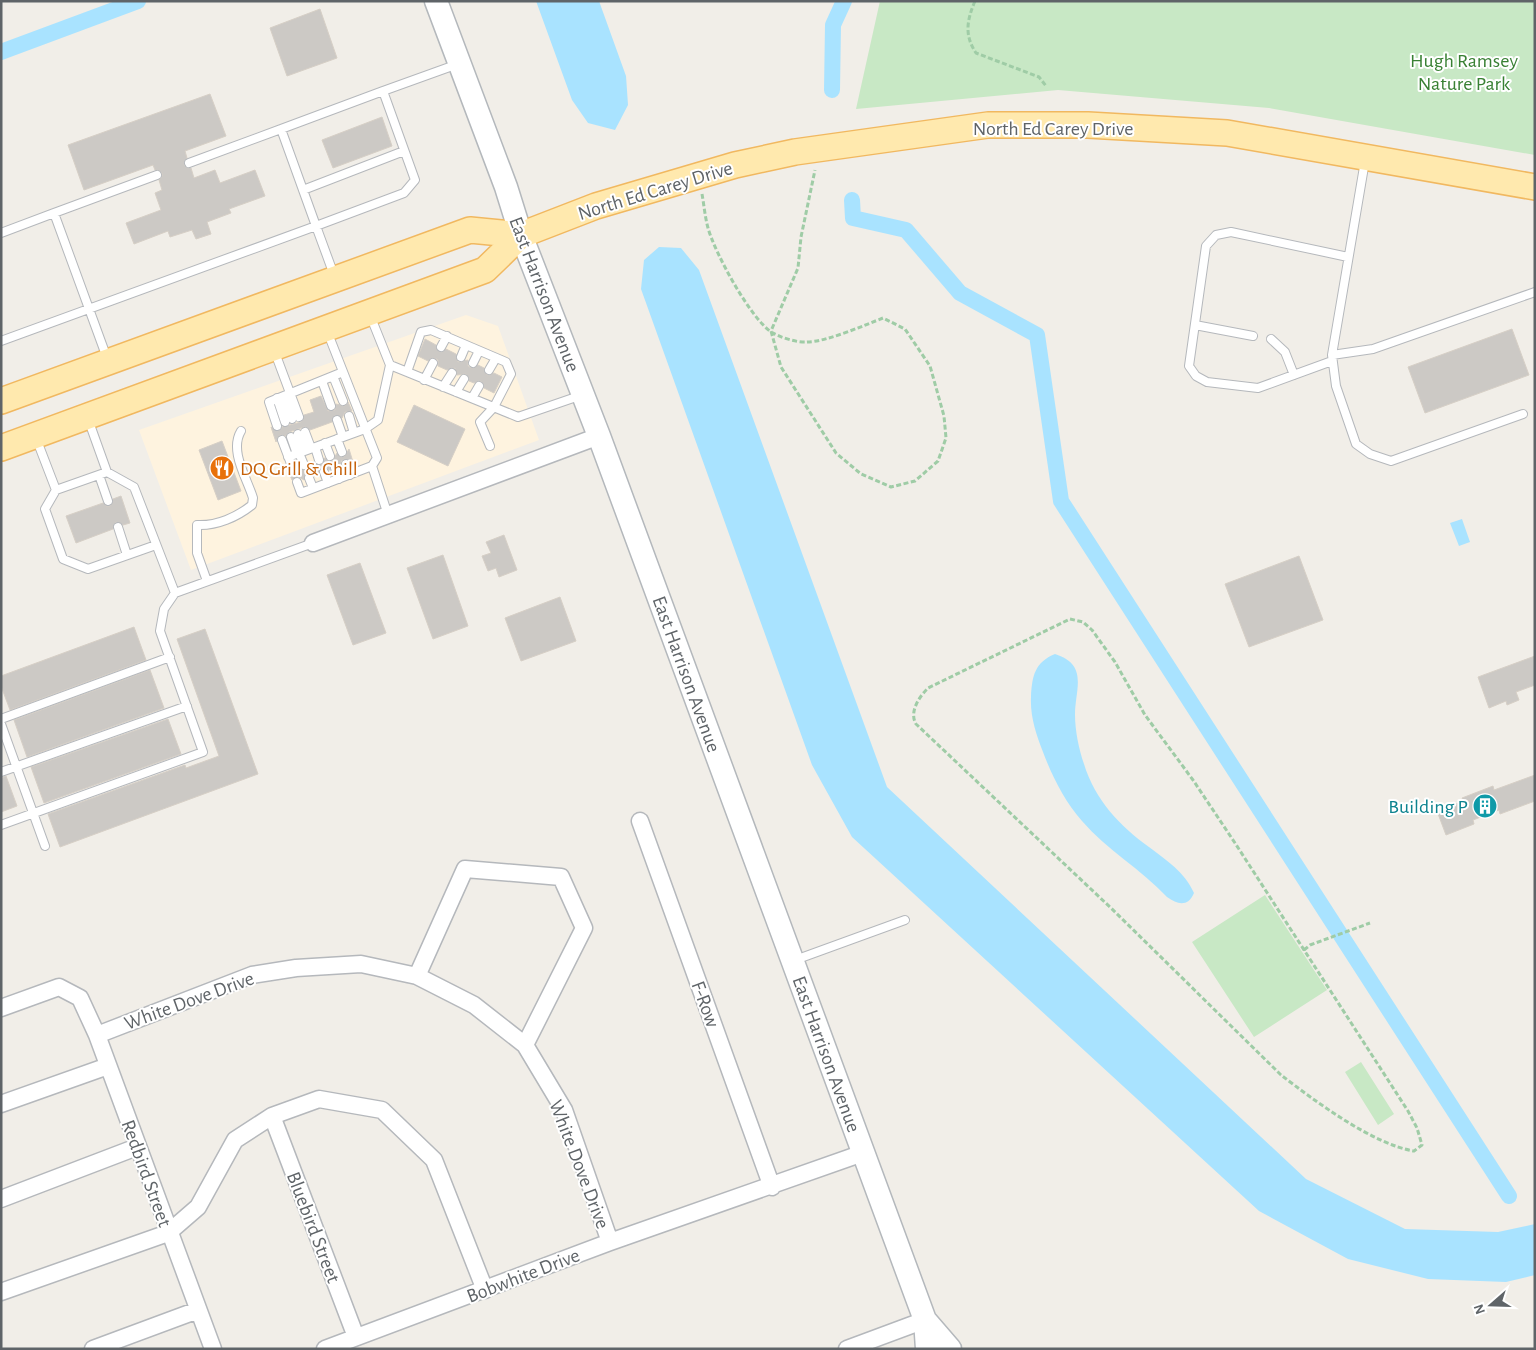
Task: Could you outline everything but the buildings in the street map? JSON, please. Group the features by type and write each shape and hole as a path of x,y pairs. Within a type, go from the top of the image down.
{"main road":[{"name":"East Harrison Avenue","path":"436,1 521,235 599,436 925,1320 927,1349"},
{"name":"North Ed Carey Drive","path":"521,235 596,206 735,165 820,148 988,125 1088,125 1227,133 1535,187"},
{"path":"1,401 470,230 521,235"},
{"path":"1,448 485,270 521,235"},
{"path":"925,1320 950,1349"}],"street":[{"path":"313,543 599,436"},
{"name":"F-Row","path":"640,821 772,1187"},
{"path":"417,976 465,869 561,878 584,928 525,1045"},
{"name":"White Dove Drive","path":"97,1035 252,975 296,968 361,964 417,976 474,1005 525,1045 564,1110 610,1242"},
{"name":"Redbird Street","path":"1,1008 59,987 80,998 97,1035 168,1232 213,1349"},
{"path":"1,1104 108,1066"},
{"path":"1,1292 168,1232 198,1207 235,1140 272,1116 319,1098 382,1110 434,1160 485,1290"},
{"name":"Bluebird Street","path":"272,1116 356,1337"},
{"path":"1,1199 137,1147"},
{"name":"Bobwhite Drive","path":"325,1349 610,1242 772,1187 863,1153"},
{"path":"93,1349 198,1310"},
{"path":"847,1349 925,1320"}],"lane":[{"path":"189,163 460,64"},
{"path":"1,341 404,193 415,180 383,92"},
{"path":"281,129 335,279"},
{"path":"303,190 404,151"},
{"path":"1365,156 1332,358 1336,386 1356,444 1370,454 1390,461 1523,414"},
{"path":"1,233 157,175"},
{"path":"54,213 108,362"},
{"path":"1348,257 1231,232 1216,235 1206,246 1189,366 1196,376 1207,382 1258,388 1332,358 1374,349 1535,292"},
{"path":"288,457 366,429 378,420 390,365 369,313"},
{"path":"1195,325 1253,336"},
{"path":"297,482 301,493 372,466 377,458 326,329"},
{"path":"407,372 421,332 431,330 506,362 511,374 494,407 480,422 490,446"},
{"path":"441,347 447,336"},
{"path":"1271,339 1285,352 1294,375"},
{"path":"461,356 466,345"},
{"path":"273,348 283,396 288,421 268,402 283,396 322,381 343,372"},
{"path":"473,363 479,351"},
{"path":"489,370 496,358"},
{"path":"424,380 433,363"},
{"path":"390,365 518,417 583,394"},
{"path":"443,387 452,373"},
{"path":"333,376 343,401"},
{"path":"456,392 464,378"},
{"path":"322,381 331,406"},
{"path":"472,398 480,386"},
{"path":"349,416 354,433"},
{"path":"87,417 103,474 108,501"},
{"path":"337,420 342,452"},
{"path":"207,581 197,553 197,525 209,526 252,505 253,498 236,448 236,438 241,431"},
{"path":"304,465 305,450 298,434 305,450 319,460"},
{"path":"36,436 56,490"},
{"path":"282,440 293,469"},
{"path":"325,443 330,456"},
{"path":"346,464 350,475"},
{"path":"372,466 388,515"},
{"path":"335,468 339,478"},
{"path":"324,472 328,483"},
{"path":"156,545 88,569 63,559 45,509 56,490 103,474 134,487 175,593"},
{"path":"309,478 313,488"},
{"path":"118,527 127,555"},
{"path":"1,825 203,752 160,631 164,608 175,593 313,543"},
{"path":"1,719 170,658"},
{"path":"1,772 187,706"},
{"path":"1,724 45,846"},
{"path":"793,960 905,920"}],"path":[{"path":"975,1 967,29 971,45 976,52 988,59 1039,77 1046,86"},
{"path":"699,176 708,228 733,282 770,332 781,337 807,342 851,330 883,318 905,329 930,366 944,416 946,438 938,461 915,481 891,487 860,474 836,453 781,367 770,332 798,268 801,237 820,148"},
{"path":"1077,619 1083,622 1092,630 1115,662 1145,715 1193,780 1304,950 1417,1128 1422,1144 1414,1151 1391,1144 1350,1122 1281,1075 1111,908 925,734 913,718 921,695 937,682 1061,622 1077,619"},
{"path":"1304,950 1310,945 1370,923"}],"shaded area":[{"path":"466,315 498,326 539,440 191,570 139,430"}],"green space":[{"name":"Hugh Ramsey Nature Park","path":"880,1 1535,1 1535,155 1269,108 1058,90 856,109"},
{"path":"1265,895 1327,990 1254,1037 1192,942"},
{"path":"1361,1062 1394,1114 1378,1125 1345,1072"}],"water":[{"path":"536,1 599,1 626,76 628,105 615,130 588,123 572,100"},
{"path":"659,247 681,248 699,270 887,787 1306,1179 1405,1229 1498,1232 1535,1224 1535,1275 1506,1282 1428,1279 1348,1259 1259,1211 852,837 812,765 641,289 644,260"},
{"path":"1462,519 1470,542 1459,546 1450,523"},
{"path":"1055,654 1066,659 1076,671 1078,687 1075,715 1079,746 1095,789 1110,811 1128,830 1185,878 1194,893 1192,898 1186,903 1175,902 1167,897 1102,841 1070,806 1050,770 1038,738 1033,718 1031,697 1032,683 1036,671 1043,661"}],"waterway":[{"path":"1,52 138,1"},
{"path":"832,90 833,25 844,1"},
{"path":"852,200 853,218 906,230 960,293 1037,335 1061,501 1509,1196"}],"place":[{"name":"DQ Grill & Chill","path":"222,468"},
{"name":"Building P","path":"1485,806"}]}
